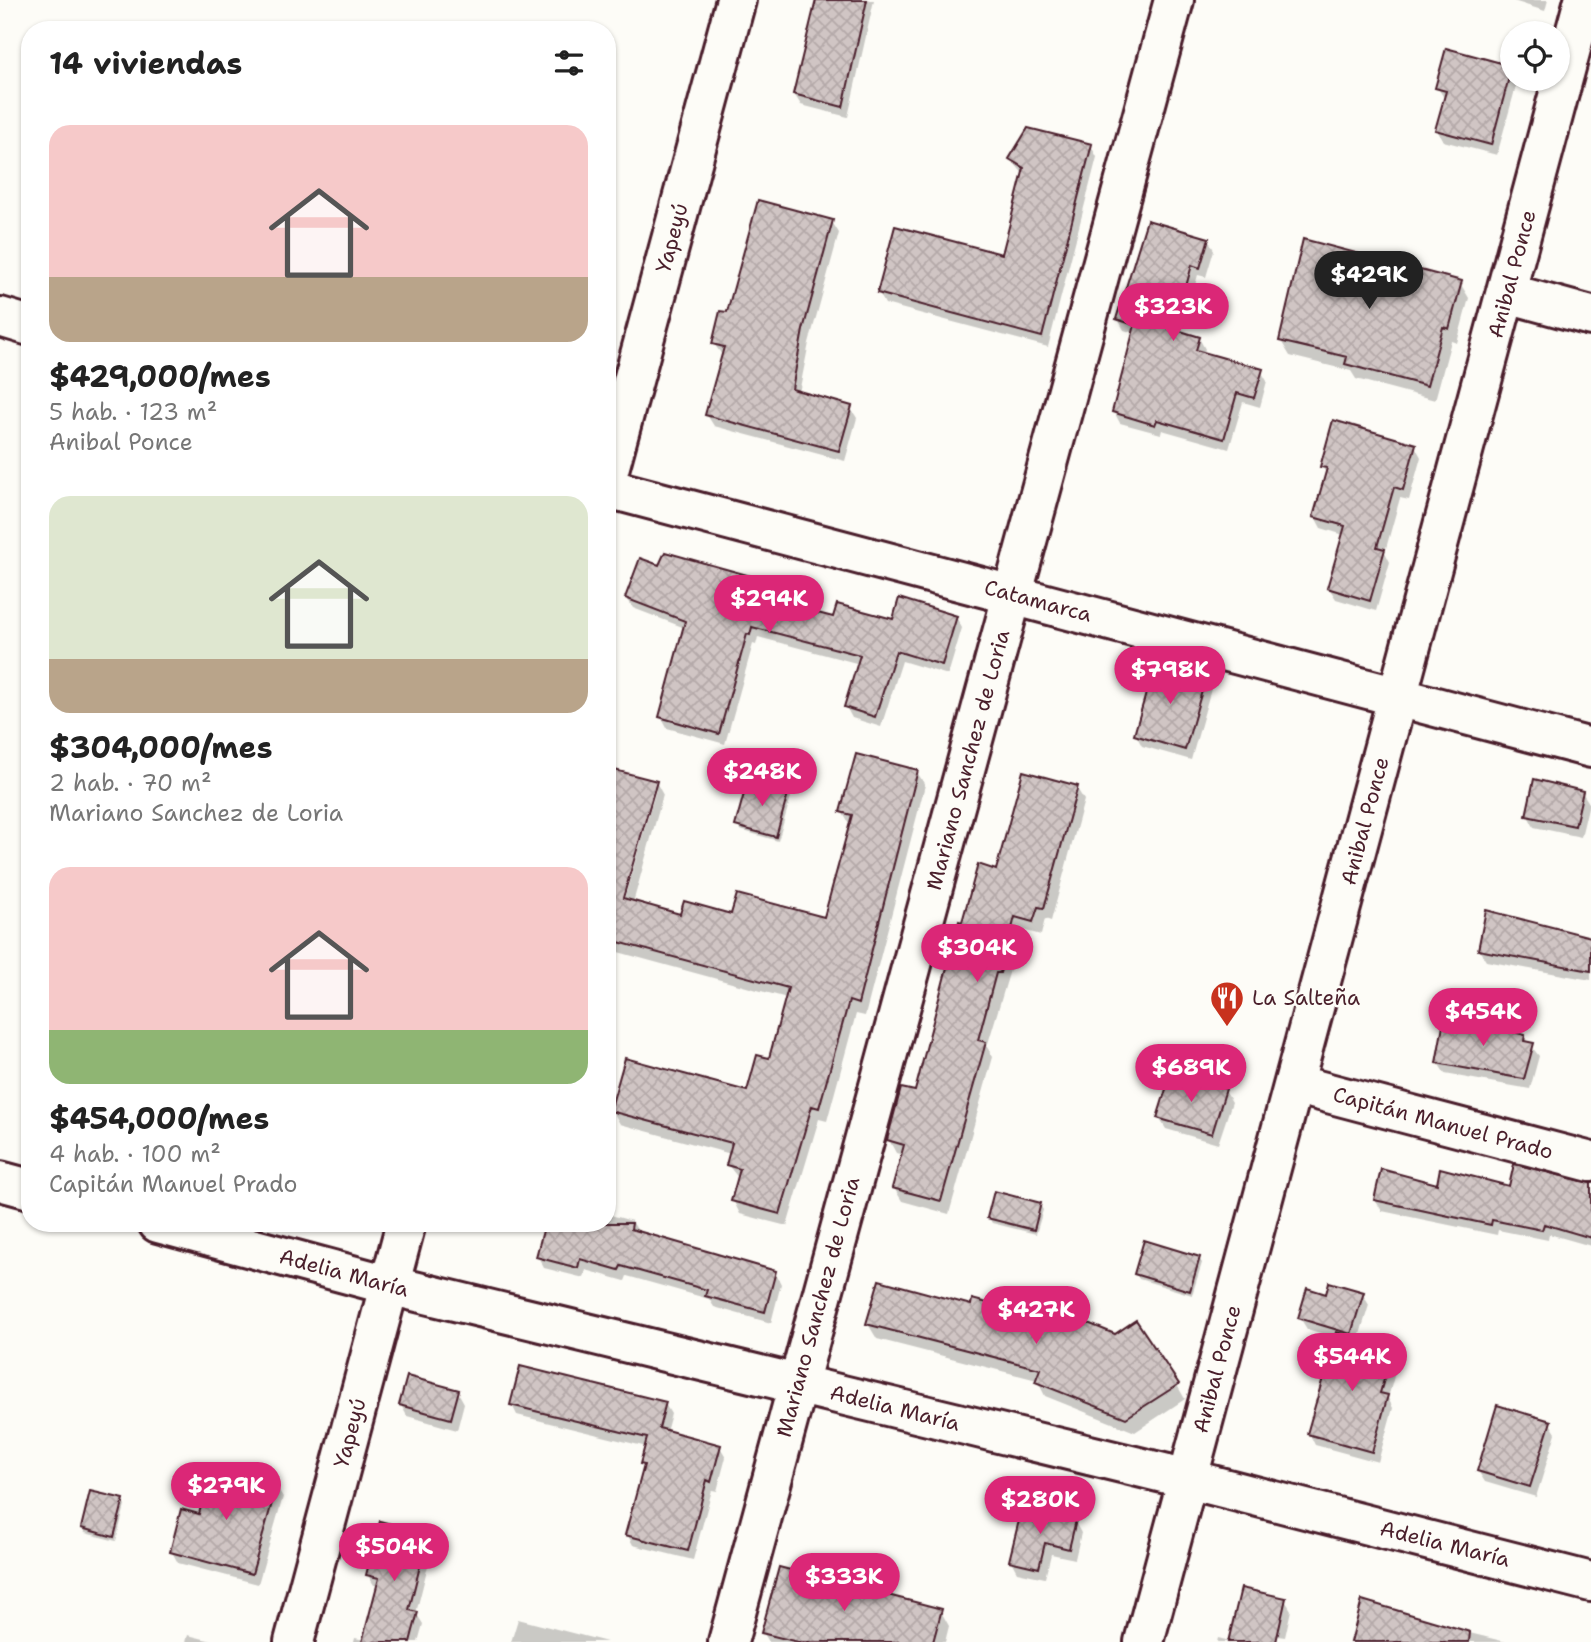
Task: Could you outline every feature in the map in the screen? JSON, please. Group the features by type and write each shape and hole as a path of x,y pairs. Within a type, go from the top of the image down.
{"street":[{"name":"Yapeyú","path":"616,444 736,0"},
{"name":"Mariano Sanchez de Loria","path":"728,1642 1174,0"},
{"name":"Anibal Ponce","path":"1144,1642 1584,0"},
{"path":"1507,293 1591,316"},
{"path":"0,317 21,323"},
{"name":"Catamarca","path":"616,490 1591,748"},
{"name":"Capitán Manuel Prado","path":"1294,1084 1591,1162"},
{"path":"0,1181 21,1187"},
{"name":"Adelia María","path":"192,1232 389,1285 1188,1479 1591,1582"},
{"name":"Yapeyú","path":"294,1642 404,1232"}],"building":[{"path":"816,0 867,0 843,107 793,94"},
{"path":"1446,48 1500,63 1500,91 1505,91 1491,145 1435,130 1446,91 1435,88"},
{"path":"1028,128 1092,144 1042,337 877,293 895,226 1002,254 1024,168 1009,159"},
{"path":"758,200 833,220 803,330 792,389 852,406 839,451 705,415 724,347 712,344 720,311 727,312"},
{"path":"1147,220 1209,238 1200,268 1192,265 1174,329 1200,337 1196,350 1263,369 1254,398 1237,393 1224,439 1157,420 1155,425 1112,412 1135,325 1116,319"},
{"path":"1303,239 1462,281 1449,329 1443,327 1427,386 1345,364 1347,357 1279,341"},
{"path":"1333,420 1416,444 1403,490 1394,487 1377,547 1385,549 1370,601 1327,588 1345,526 1313,517 1327,468 1320,467"},
{"path":"665,552 765,580 760,598 833,617 837,604 893,619 899,598 957,616 942,665 896,651 875,717 844,707 860,655 752,627 750,635 747,634 719,734 659,717 685,621 625,598 640,558 659,565"},
{"path":"1155,662 1206,677 1185,750 1134,735"},
{"path":"856,754 918,770 858,1004 849,1001 819,1108 812,1106 780,1214 731,1201 740,1169 726,1165 732,1143 616,1113 616,1090 625,1058 747,1091 757,1055 769,1058 788,988 616,941 616,770 657,781 623,898 680,914 684,901 731,914 737,894 824,917 852,815 840,812"},
{"path":"1023,771 1078,786 1044,908 1038,907 1033,922 1015,917 1000,973 996,973 978,1040 986,1042 941,1201 892,1188 904,1145 887,1140 901,1088 915,1091 959,921 962,922 978,864 996,870"},
{"path":"748,779 789,790 776,837 735,826"},
{"path":"1534,779 1583,791 1575,826 1526,816"},
{"path":"1486,910 1591,937 1591,971 1478,950"},
{"path":"1445,1014 1525,1035 1524,1041 1534,1043 1524,1079 1436,1063"},
{"path":"1171,1073 1226,1089 1212,1134 1157,1118"},
{"path":"1514,1164 1591,1183 1591,1238 1544,1224 1542,1230 1492,1220 1491,1225 1374,1200 1381,1169 1437,1184 1440,1168 1509,1186"},
{"path":"994,1191 1041,1203 1034,1230 987,1218"},
{"path":"616,1223 632,1223 631,1229 776,1271 765,1312 705,1296 707,1290 621,1266 619,1270 580,1259 578,1268 536,1257 543,1232 616,1232"},
{"path":"1144,1240 1200,1257 1190,1291 1134,1274"},
{"path":"879,1280 971,1305 972,1299 1059,1322 1063,1313 1115,1334 1136,1320 1179,1384 1126,1418 1035,1382 1040,1369 866,1324"},
{"path":"1329,1282 1364,1292 1351,1334 1298,1318 1307,1288 1326,1294"},
{"path":"1336,1332 1393,1349 1380,1393 1388,1395 1372,1452 1307,1434"},
{"path":"520,1366 666,1402 659,1428 721,1445 711,1482 707,1480 688,1551 625,1535 644,1465 640,1464 647,1438 510,1405"},
{"path":"407,1376 459,1390 451,1419 399,1405"},
{"path":"1497,1405 1551,1421 1530,1487 1477,1471"},
{"path":"211,1467 277,1485 252,1574 170,1552 181,1509 199,1514"},
{"path":"90,1491 124,1499 114,1537 81,1528"},
{"path":"1022,1508 1076,1520 1069,1549 1045,1543 1039,1568 1009,1561"},
{"path":"380,1521 428,1534 409,1610 418,1612 410,1642 362,1642 379,1578 366,1575"},
{"path":"779,1567 942,1609 933,1642 798,1642 761,1633"},
{"path":"1241,1588 1286,1598 1276,1642 1228,1642"},
{"path":"1362,1600 1470,1632 1469,1642 1351,1642"}],"place":[{"name":"La Salteña","path":"1227,1028"}]}
